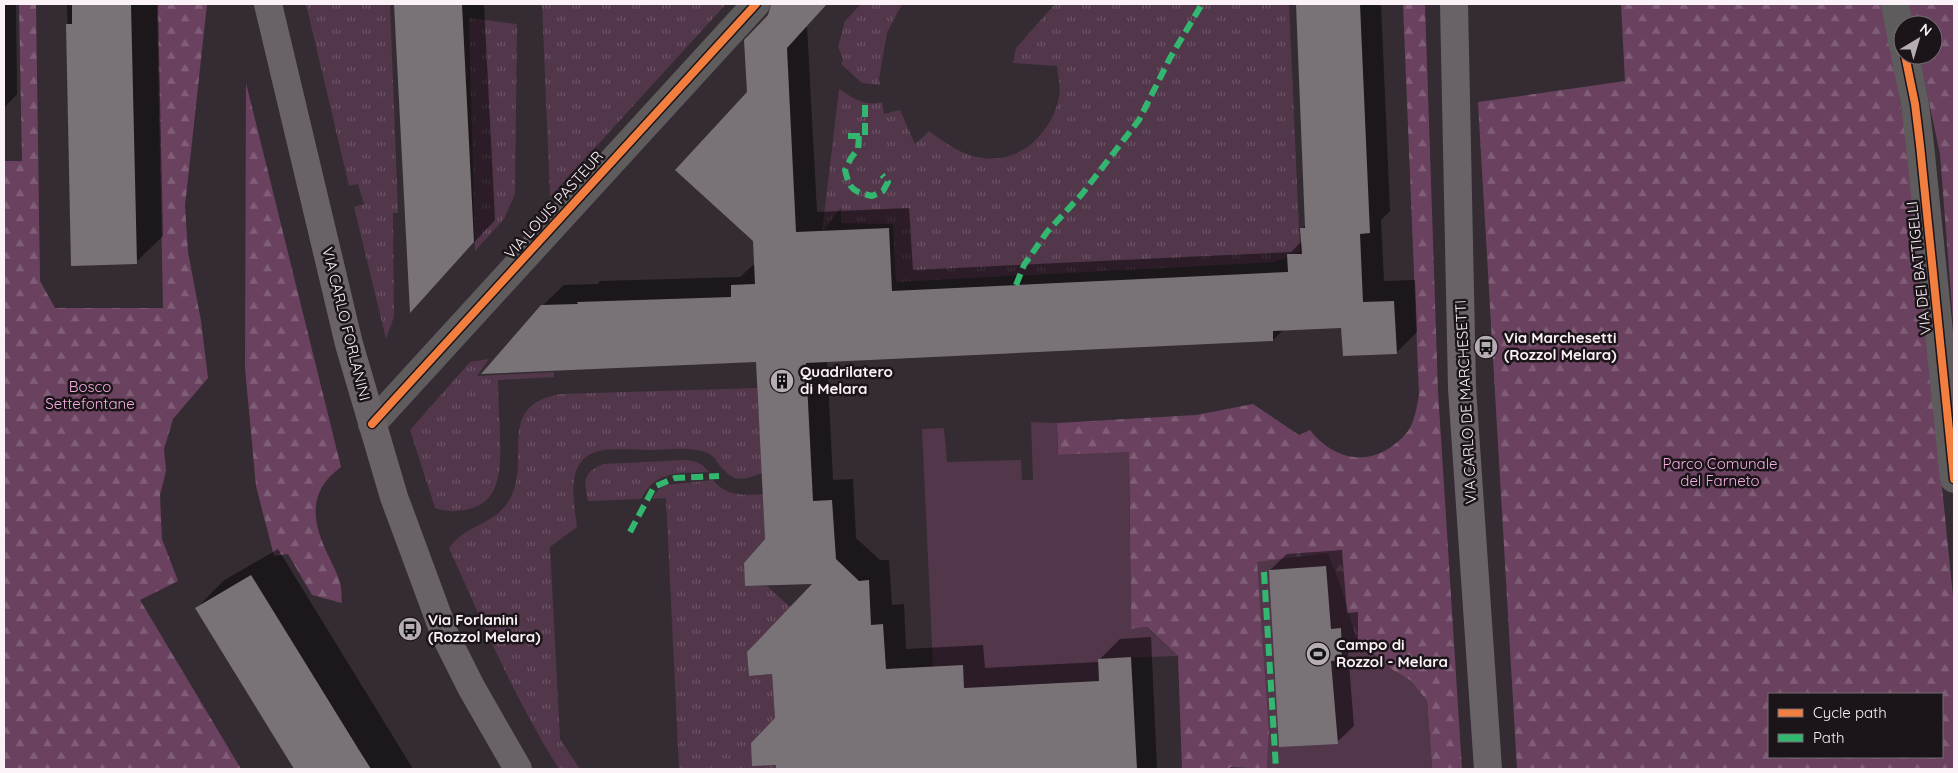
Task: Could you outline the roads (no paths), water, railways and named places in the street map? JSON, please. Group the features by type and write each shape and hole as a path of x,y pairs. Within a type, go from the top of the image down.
{"main road":[{"name":"VIA CARLO FORLANINI","path":"268,4 349,344 394,497 445,635 471,687 518,769"},
{"name":"VIA CARLO DE MARCHESETTI","path":"1454,4 1462,388 1488,769"}],"street":[{"name":"VIA LOUIS PASTEUR","path":"372,424 756,4"},
{"name":"VIA DEI BATTIGELLI","path":"1907,65 1915,104 1920,145 1954,479"}],"place":[{"name":"Via Marchesetti (Rozzol Melara)","path":"1486,347"},
{"name":"Quadrilatero di Melara","path":"782,381"},
{"name":"Via Forlanini (Rozzol Melara)","path":"410,629"},
{"name":"Campo di Rozzol - Melara","path":"1318,654"}],"park label":[{"name":"Bosco Settefontane","path":"90,396"},
{"name":"Parco Comunale del Farneto","path":"1720,472"}]}
